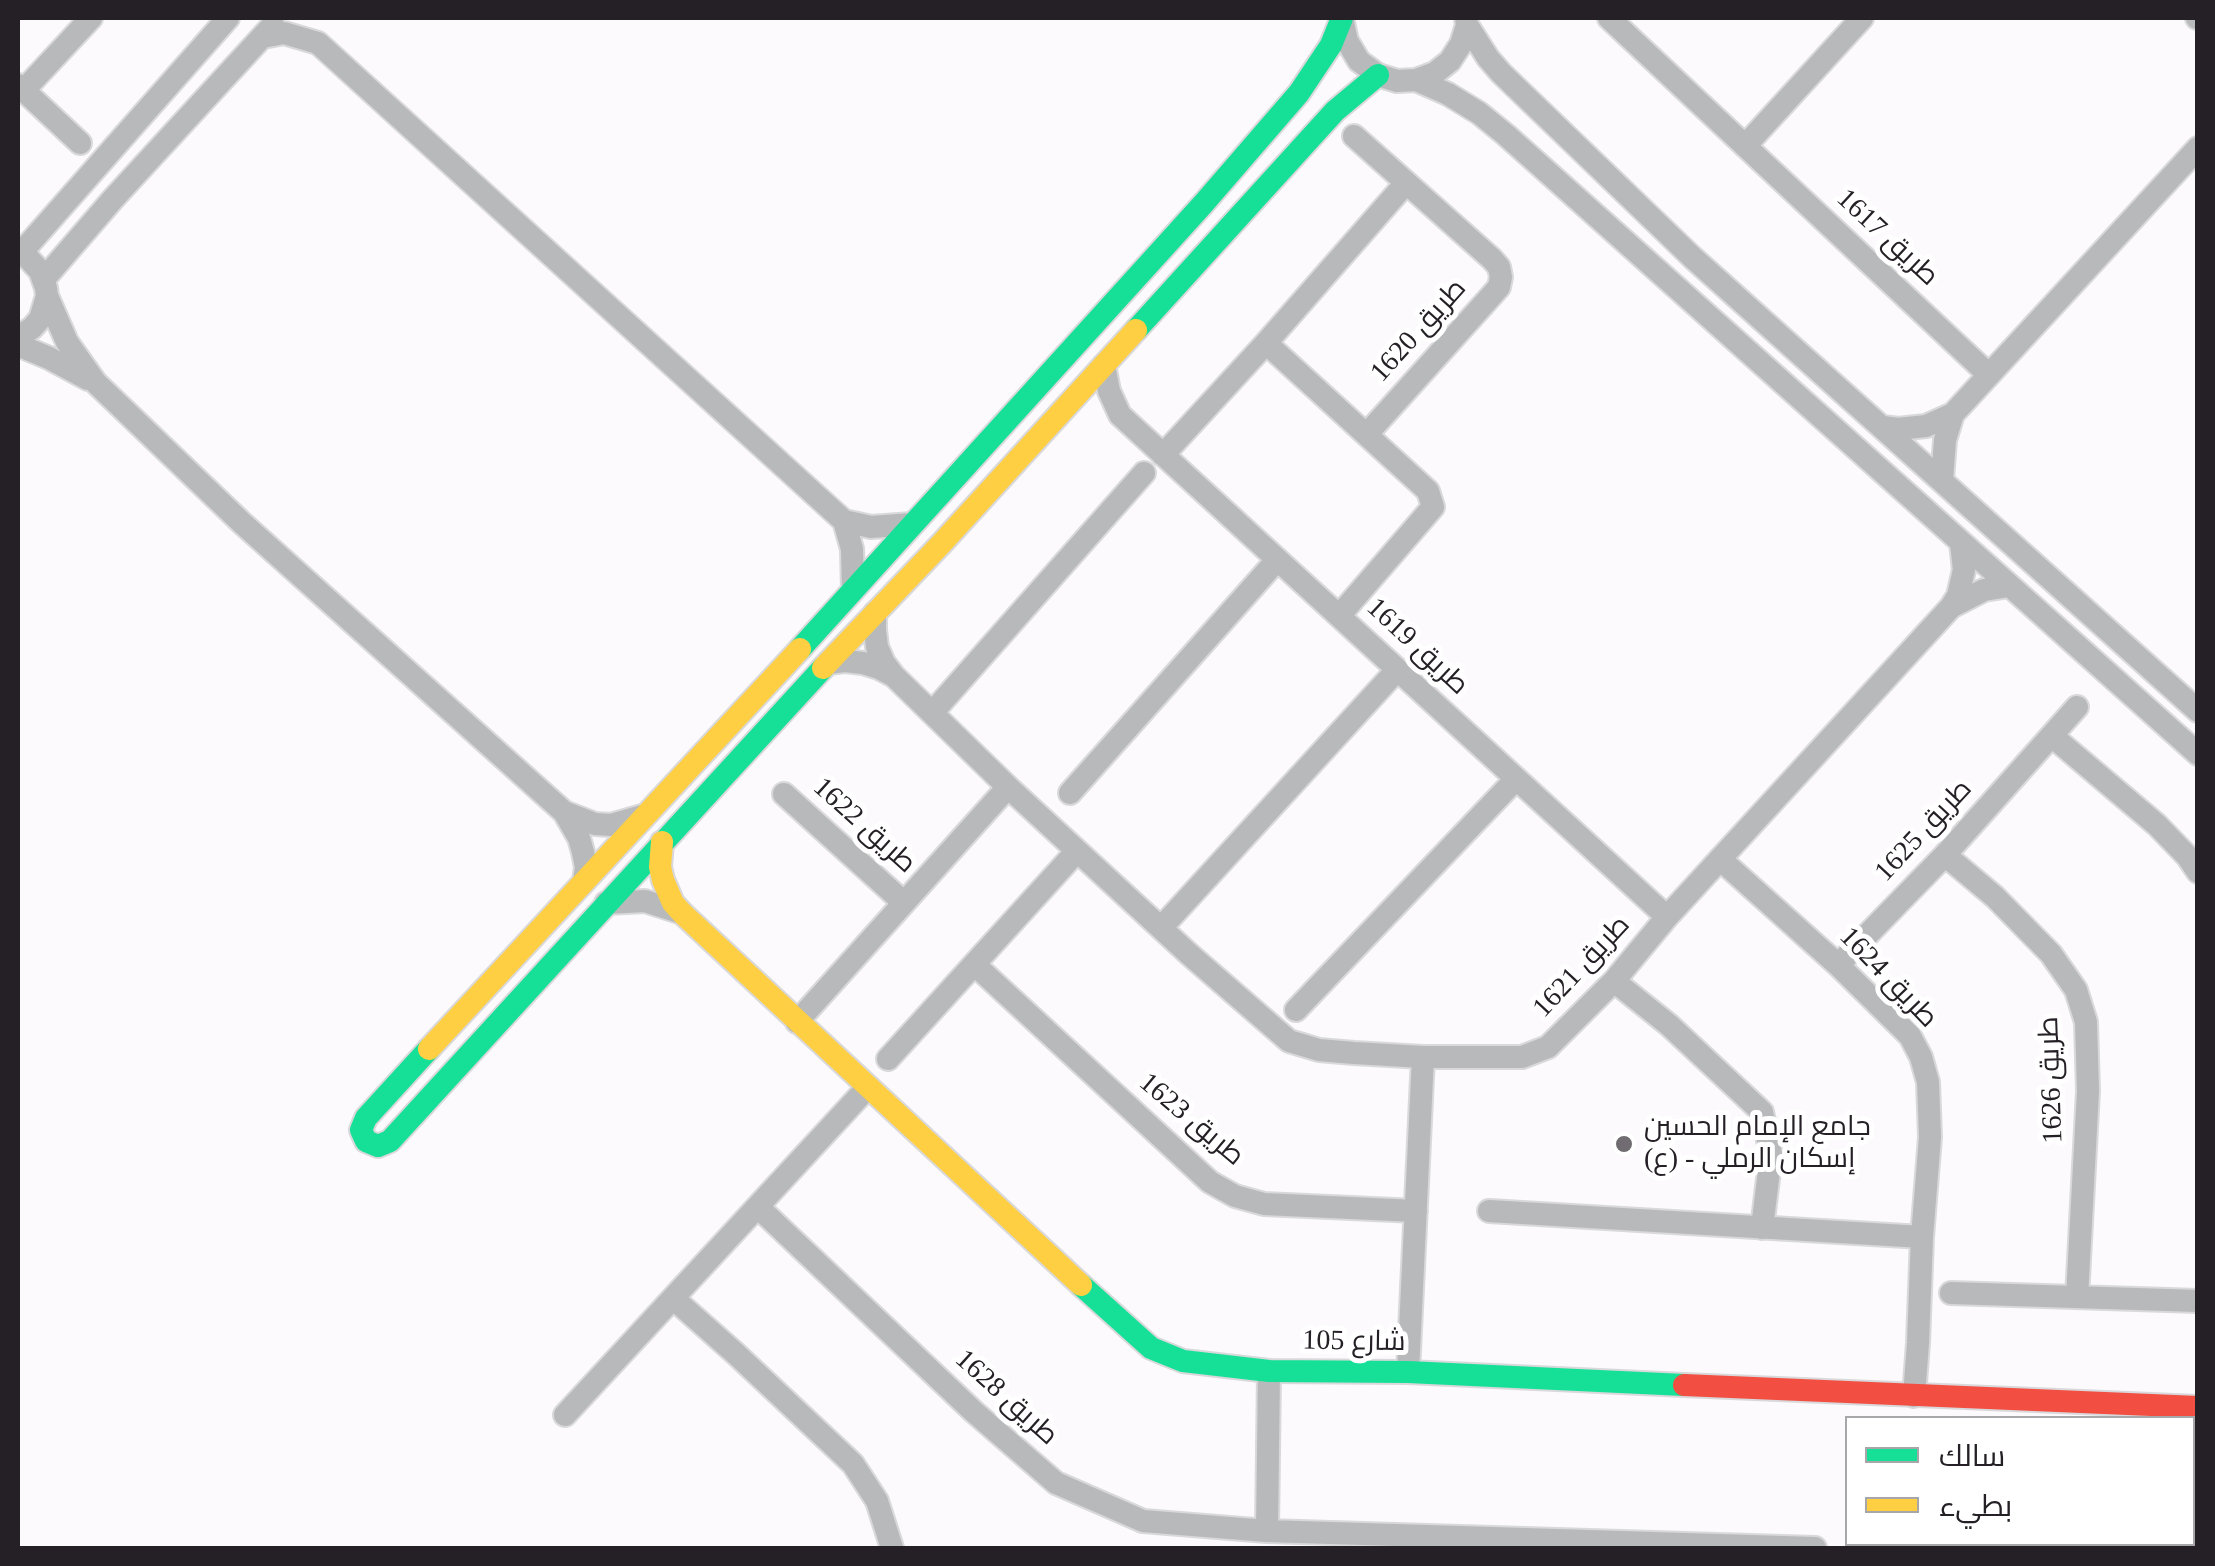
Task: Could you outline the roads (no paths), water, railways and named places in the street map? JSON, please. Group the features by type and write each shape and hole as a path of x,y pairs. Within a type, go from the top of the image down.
{"street":[{"path":"80,144 21,87 91,18"},
{"path":"228,18 19,253 35,264 68,342 96,384 242,523 564,812 584,852 584,881"},
{"path":"18,336 40,319 45,288 112,200 280,18"},
{"path":"308,18 318,43"},
{"path":"1342,18 1346,42 1359,61 1378,75 1397,81 1435,73 1450,61 1461,44 1466,21"},
{"path":"1342,18 1331,45 1299,93 788,662 366,1118 361,1130 366,1142 378,1146 390,1141 1104,366 1334,110 1378,75"},
{"name":"طريق 1617","path":"1609,18 1988,374"},
{"path":"1746,146 1862,18"},
{"path":"1466,21 1501,73 1692,258 2198,711"},
{"path":"263,36 284,33 318,43 844,521 885,528 912,524"},
{"path":"1416,80 1448,94 1506,135 2198,754"},
{"name":"طريق 1620","path":"1354,136 1492,259 1501,277 1499,287 1366,434"},
{"path":"1883,427 1912,429 1952,414 2198,148"},
{"path":"1163,455 1406,183"},
{"path":"1266,342 1428,492 1433,506 1339,616"},
{"path":"18,346 50,358 96,384"},
{"name":"طريق 1619","path":"1104,366 1120,416 1667,917"},
{"name":"طريق 1619","path":"1069,403 1120,416"},
{"path":"1942,480 1942,453 1952,414"},
{"path":"932,713 1144,473"},
{"path":"844,521 854,563 852,590"},
{"name":"طريق 1621","path":"876,613 878,647 894,676 1008,787 1289,1041 1319,1050 1424,1057 1522,1056 1548,1047 1614,981 1667,917 1951,607 1964,570 1961,543"},
{"path":"1070,794 1277,560"},
{"name":"طريق 1621","path":"1951,607 1984,590 2009,586"},
{"name":"طريق 1621","path":"828,663 862,662 894,676"},
{"path":"1161,928 1398,670"},
{"name":"طريق 1625","path":"1838,965 1945,855 2077,707"},
{"path":"2052,736 2157,825 2198,872"},
{"path":"1296,1010 1516,778"},
{"name":"طريق 1622","path":"797,1022 1008,787"},
{"name":"طريق 1622","path":"784,794 903,902"},
{"path":"564,812 594,824 627,822 643,816"},
{"name":"شارع 105","path":"662,842 662,880 682,913 1124,1326 1151,1348 1183,1361 1269,1370 1408,1372 1914,1396 2060,1409 2198,1407"},
{"path":"888,1060 1077,850"},
{"name":"طريق 1626","path":"1945,855 1995,897 2051,954 2076,990 2086,1022 2088,1091 2077,1297"},
{"name":"طريق 1624","path":"1720,860 1838,965 1910,1036 1921,1056 1928,1082 1930,1137 1914,1396"},
{"name":"شارع 105","path":"606,903 645,900 682,913"},
{"name":"طريق 1623","path":"975,965 1210,1182 1236,1196 1264,1204 1416,1211"},
{"path":"1614,981 1670,1025 1762,1112 1771,1154 1762,1228"},
{"path":"1408,1372 1424,1057"},
{"path":"566,1415 867,1088"},
{"name":"طريق 1628","path":"758,1207 974,1411 1056,1482 1142,1520 1402,1542 1815,1548"},
{"path":"1489,1211 1922,1237"},
{"path":"1951,1293 2198,1301"},
{"path":"674,1298 853,1464 877,1500 892,1548"},
{"path":"1267,1531 1269,1370"}],"place":[{"name":"جامع الإمام الحسين (ع) - إسكان الرملي","path":"1624,1144"}]}
